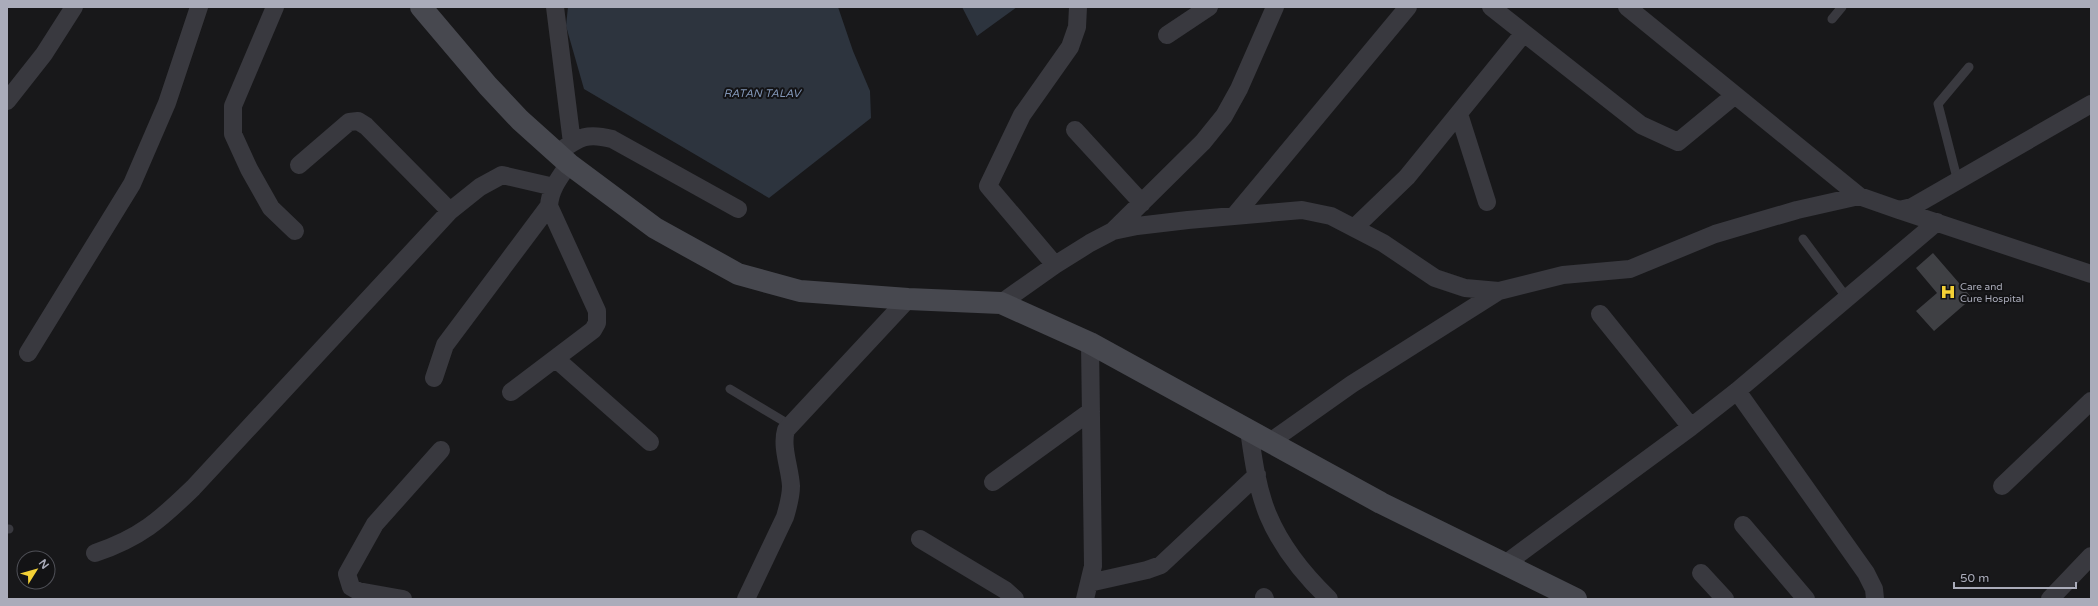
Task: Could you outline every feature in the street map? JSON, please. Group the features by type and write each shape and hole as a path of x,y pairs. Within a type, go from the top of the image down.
{"street":[{"path":"7,101 44,54 74,7"},
{"path":"28,353 132,184 167,103 199,7"},
{"path":"275,7 233,106 233,134 249,169 271,208 295,231"},
{"path":"420,7 488,86 520,120 566,153 655,228 738,274 800,291 908,299 1001,303 1090,343 1381,503 1576,599"},
{"path":"554,7 566,153"},
{"path":"1055,265 988,186 1022,115 1070,47 1077,28 1078,7"},
{"path":"1167,35 1209,7"},
{"path":"1113,231 1203,142 1224,116 1239,89 1275,7"},
{"path":"1234,215 1408,7"},
{"path":"1491,7 1641,125 1678,142 1735,94"},
{"path":"1634,9 1859,196 2091,274"},
{"path":"1354,228 1406,177 1524,33"},
{"path":"1899,210 1912,207 1958,182 2091,104"},
{"path":"1459,114 1488,202"},
{"path":"299,165 349,122 358,121 366,126 450,211"},
{"path":"1075,130 1142,203"},
{"path":"511,392 593,330 598,323 597,311 549,206 550,196 566,153 582,136 597,135 612,139 738,209"},
{"path":"95,554 119,545 144,532 170,511 450,211 480,187 502,175 554,187"},
{"path":"1270,442 1352,384 1499,291 1564,275 1630,269 1715,234 1797,210 1859,196"},
{"path":"434,378 445,345 549,206"},
{"path":"1001,303 1055,265 1090,243 1113,231 1137,226 1234,215 1302,210 1331,216 1383,243 1435,278 1465,288 1499,291"},
{"path":"1505,564 1691,427 1737,391 1937,222"},
{"path":"746,599 785,517 789,504 791,485 784,440 786,430 908,299"},
{"path":"1600,314 1691,427"},
{"path":"1087,591 1093,566 1090,343"},
{"path":"556,359 650,442"},
{"path":"1737,391 1866,573 1874,589 1875,599"},
{"path":"2002,486 2091,401"},
{"path":"993,482 1091,411"},
{"path":"1249,430 1257,475 1268,515 1288,550 1316,586 1329,599"},
{"path":"403,599 358,591 351,587 347,574 375,524 441,450"},
{"path":"1087,591 1160,565 1257,475"},
{"path":"1743,525 1806,599"},
{"path":"920,539 1005,590 1016,599"},
{"path":"2050,599 2091,556"},
{"path":"1701,573 1725,599"}],"lane":[{"path":"1832,19 1842,7"},
{"path":"1958,182 1938,104 1969,67"},
{"path":"1803,239 1847,298"},
{"path":"730,389 790,425"}],"water":[{"name":"RATAN TALAV","path":"568,7 838,7 853,51 870,91 871,118 769,198 584,89 566,26"},
{"path":"962,7 1017,7 977,36"}],"building":[{"path":"1933,253 1972,298 1934,331 1916,311 1937,293 1916,268"}],"place":[{"name":"Care and Cure Hospital","path":"1948,292"}]}
